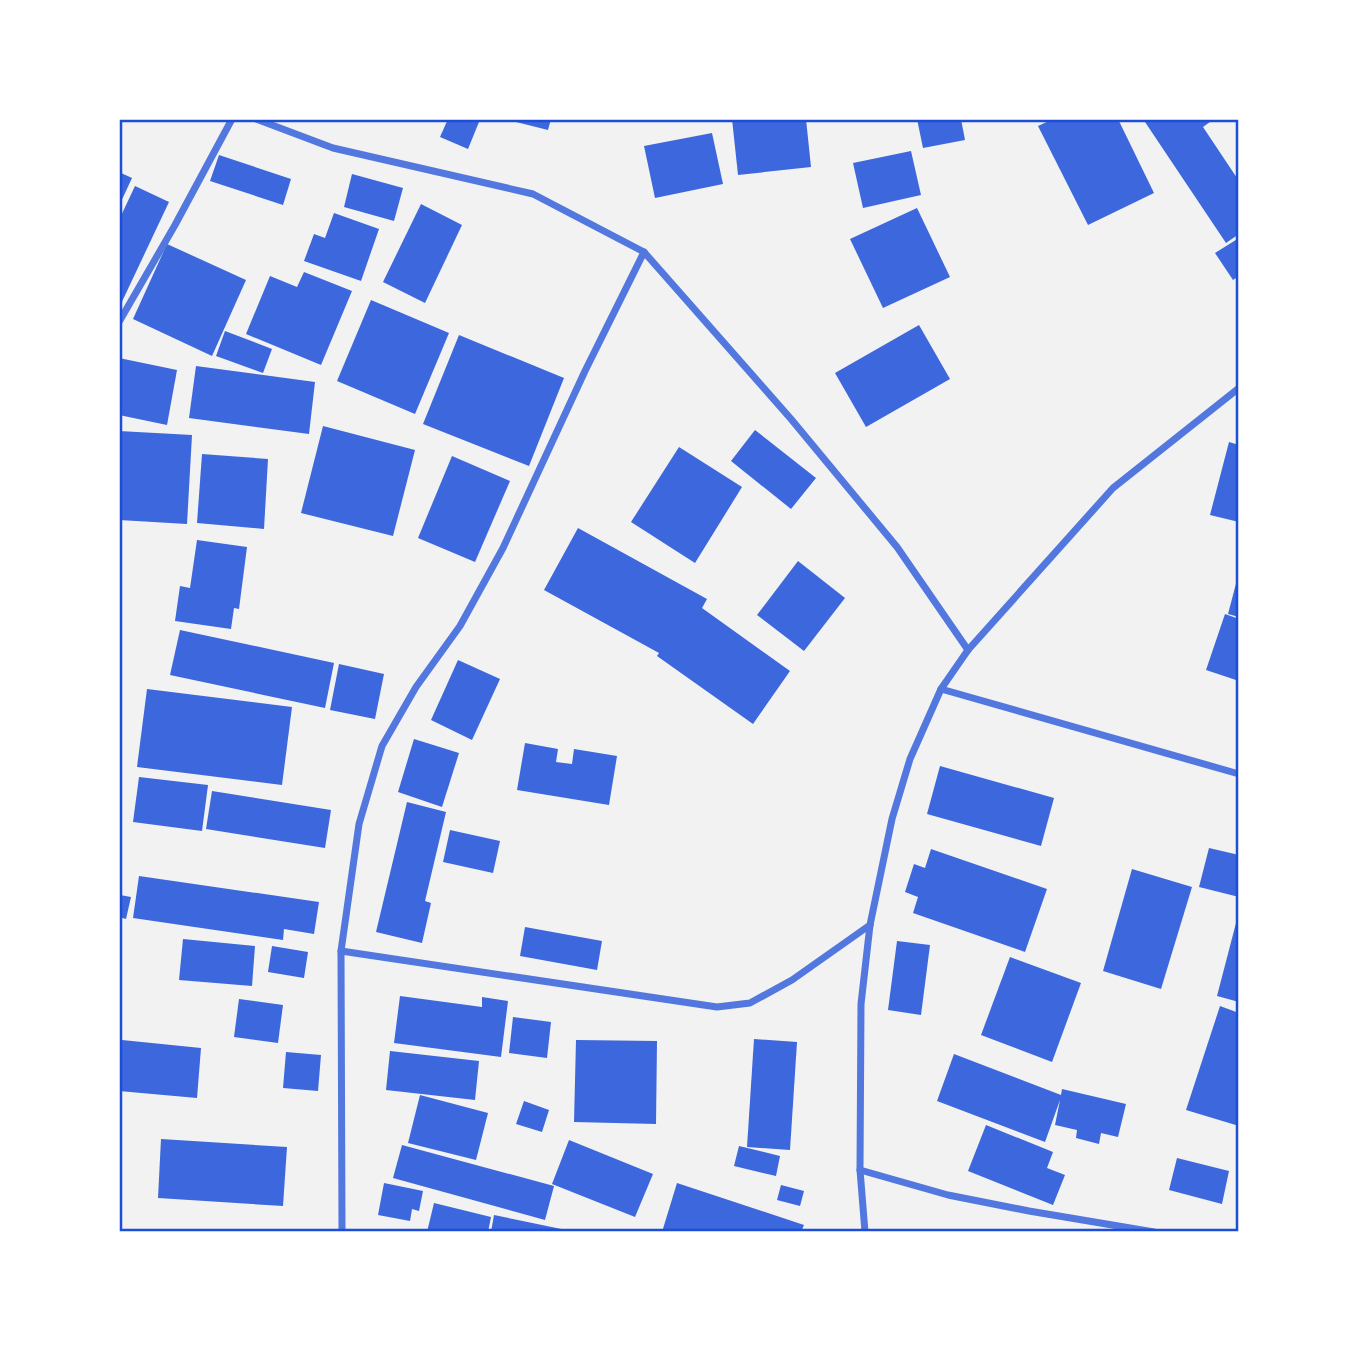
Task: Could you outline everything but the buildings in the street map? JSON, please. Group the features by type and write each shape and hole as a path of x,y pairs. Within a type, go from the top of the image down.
{"street":[{"path":"119,322 232,119"},
{"path":"256,119 333,148 533,194 644,252 791,419 897,547 968,650"},
{"path":"342,1232 341,951 359,824 382,746 416,687 460,626 503,548 584,371 644,252"},
{"path":"865,1232 860,1170 861,1004 870,925 892,819 910,759 941,688 968,650 1113,488 1239,388"},
{"path":"941,688 1239,774"},
{"path":"341,951 717,1007 750,1003 792,981 870,925"},
{"path":"860,1170 948,1195 1154,1232"}]}
